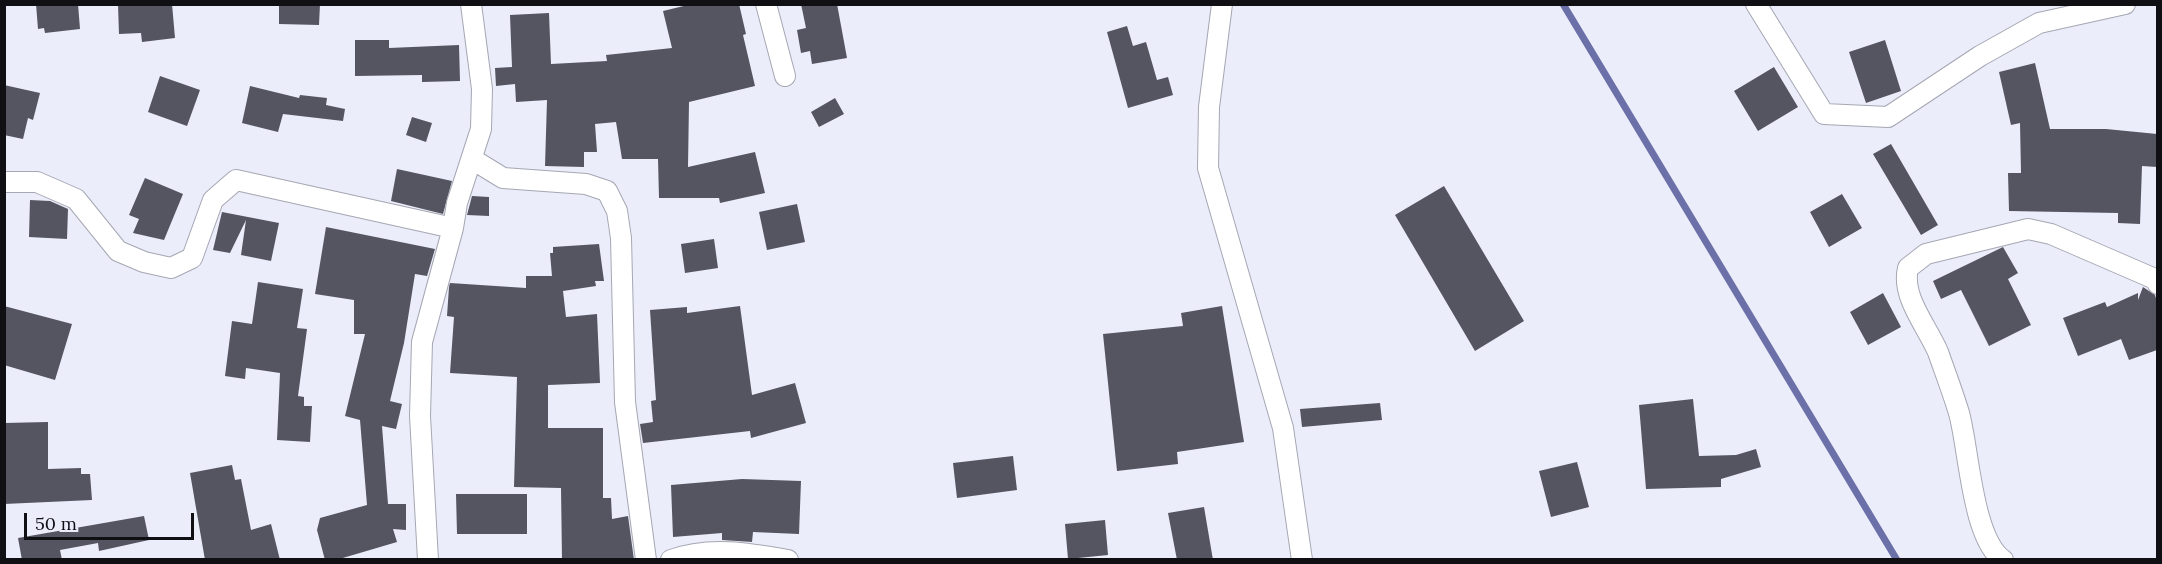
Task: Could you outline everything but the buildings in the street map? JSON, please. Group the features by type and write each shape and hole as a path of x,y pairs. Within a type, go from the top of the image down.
{"street":[{"path":"428,560 420,416 422,342 453,228 457,203 481,129 482,89 471,4"},
{"path":"766,4 785,76"},
{"path":"1222,4 1209,107 1208,168 1283,428 1302,560"},
{"path":"1756,4 1824,114 1887,117 1980,56 2039,23 2125,4"},
{"path":"472,159 503,178 586,184 607,191 617,212 622,285 625,402 646,560"},
{"path":"4,182 37,182 76,199 118,251 144,262 171,268 192,258 213,200 236,180 453,228"},
{"path":"2003,560 1989,545 1978,513 1959,414 1937,351 1911,299 1905,280 1908,268 1926,254 2028,229 2050,234 2155,279 2157,284"},
{"path":"671,560 684,555 740,551 788,560"}],"waterway":[{"path":"1563,4 1897,560"}]}
